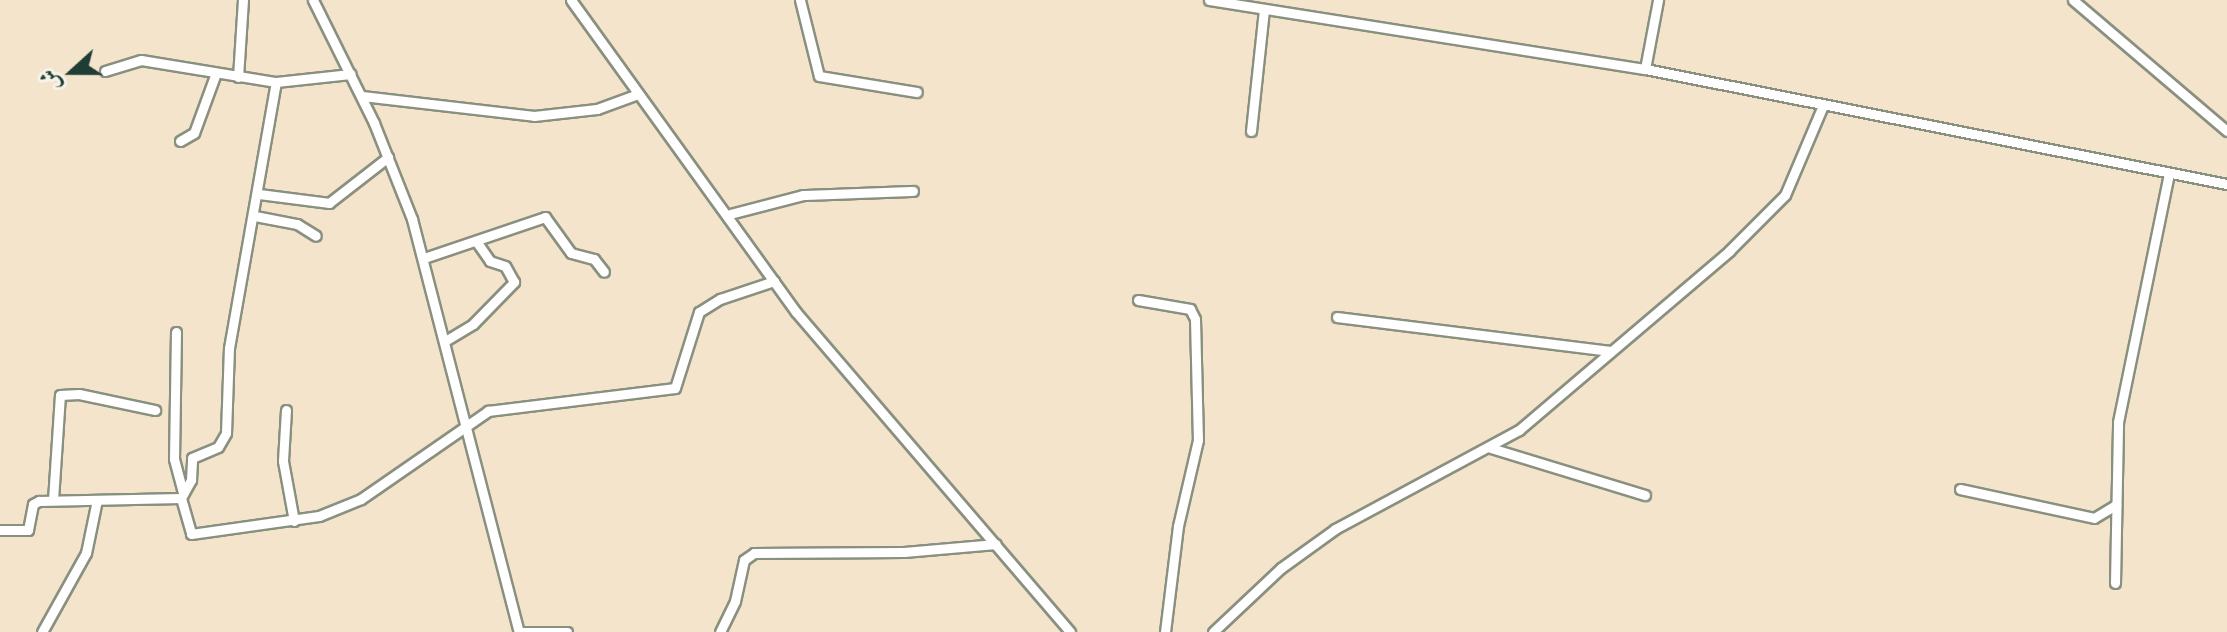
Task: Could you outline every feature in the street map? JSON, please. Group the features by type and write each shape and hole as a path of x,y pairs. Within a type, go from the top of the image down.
{"street":[{"path":"238,77 243,0"},
{"path":"313,0 362,96 388,157 424,258 519,632 567,632"},
{"path":"571,0 635,95 730,214 774,281 1070,632"},
{"path":"800,0 819,76 917,92"},
{"path":"1209,0 1645,69 1822,108 2227,184"},
{"path":"1645,69 1658,0"},
{"path":"2073,0 2227,131"},
{"path":"1251,131 1264,10"},
{"path":"105,71 141,60 276,82 351,74"},
{"path":"180,141 194,133 216,73"},
{"path":"182,496 191,480 192,458 218,447 226,433 229,348 259,194 276,82"},
{"path":"362,96 534,116 597,109 635,95"},
{"path":"1213,632 1281,568 1335,529 1491,448 1538,416 1768,216 1793,181 1822,108"},
{"path":"259,194 329,203 388,157"},
{"path":"2115,583 2118,422 2169,173"},
{"path":"730,214 803,195 913,191"},
{"path":"255,216 297,224 316,236"},
{"path":"424,258 545,217 571,253 594,259 604,272"},
{"path":"445,341 473,324 514,282 505,266 490,261 476,241"},
{"path":"176,332 174,459 191,534 294,521 361,499 488,411 675,388 699,312 720,299 774,281"},
{"path":"1138,300 1190,309 1195,319 1198,440 1178,526 1165,632"},
{"path":"1337,317 1610,351"},
{"path":"53,500 60,395 79,394 155,410"},
{"path":"286,410 283,461 294,521"},
{"path":"1491,448 1645,495"},
{"path":"1960,489 2094,518 2116,505"},
{"path":"0,530 28,530 33,504 53,500 182,496"},
{"path":"42,632 86,553 97,500"},
{"path":"720,632 735,601 744,560 754,553 904,552 996,544"}]}
